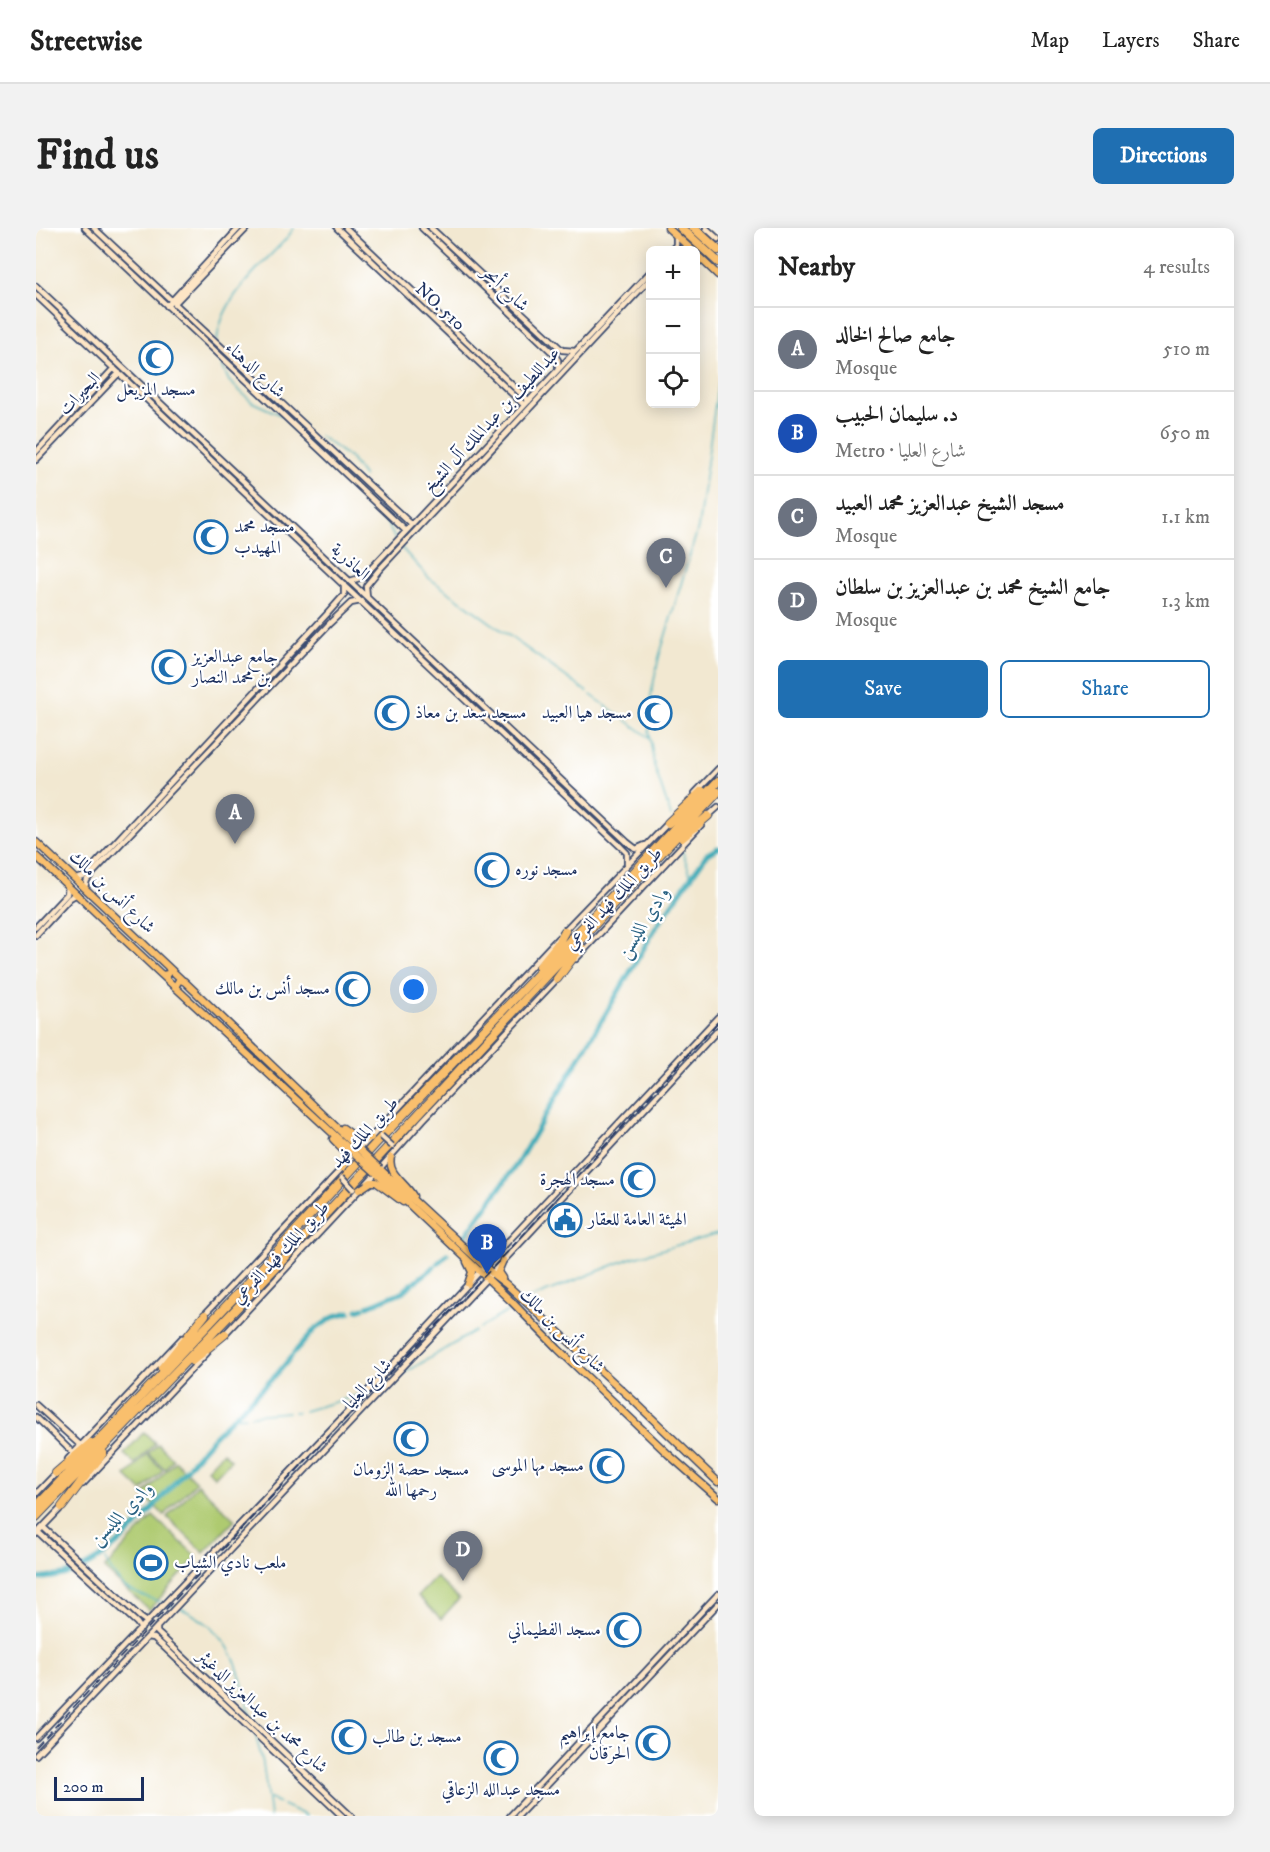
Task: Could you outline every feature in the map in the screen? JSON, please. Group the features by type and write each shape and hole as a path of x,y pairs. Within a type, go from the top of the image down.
{"highway":[{"path":"681,228 718,262"},
{"path":"694,228 718,248"},
{"path":"704,228 718,248"},
{"path":"668,823 718,776"},
{"name":"طريق الملك فهد","path":"36,1517 120,1424 147,1390 377,1142 524,989 718,781"},
{"name":"طريق الملك فهد","path":"36,1507 165,1383 718,792"},
{"path":"654,862 708,816"},
{"path":"557,979 607,912"},
{"path":"524,989 525,984 557,945 565,931"},
{"path":"147,1390 205,1315"},
{"path":"165,1383 225,1334"},
{"path":"62,1507 120,1424"},
{"path":"56,1473 120,1424"}],"main road":[{"path":"668,228 687,246"},
{"path":"700,258 718,275"},
{"name":"شارع أنس بن مالك","path":"36,842 324,1114 358,1152"},
{"name":"شارع أنس بن مالك","path":"36,856 318,1119 358,1152 414,1204 464,1257 480,1272 489,1275 592,1381 718,1498"},
{"path":"162,975 170,971 166,965"},
{"path":"176,987 179,981 184,981"},
{"path":"324,1114 357,1139 362,1141 371,1138"},
{"path":"318,1119 346,1152 347,1157 342,1168"},
{"path":"391,1157 389,1165 408,1188 414,1204"},
{"path":"356,1190 371,1182 376,1182 396,1198 414,1204 485,1266 489,1275 506,1284"},
{"path":"471,1253 486,1258 496,1254"},
{"path":"464,1257 472,1272 468,1284"},
{"path":"503,1260 498,1272 506,1284 718,1482"},
{"path":"592,1381 622,1406 628,1405 628,1399 599,1369"},
{"path":"668,1454 635,1419 637,1413 640,1413 681,1446"}],"street":[{"name":"شارع الدهناء","path":"85,228 405,529"},
{"name":"شارع الدهناء","path":"94,228 409,523"},
{"path":"174,302 239,228"},
{"path":"168,307 247,228"},
{"name":"NO. 510","path":"337,228 525,401"},
{"name":"NO. 510","path":"346,228 414,297"},
{"name":"شارع أبحر","path":"422,228 554,354"},
{"name":"شارع أبحر","path":"431,228 558,347 566,352 575,351"},
{"path":"704,228 718,239"},
{"path":"675,235 676,246"},
{"name":"عبداللطيف بن عبدالملك آل الشيخ","path":"368,583 397,546 409,523 447,488 525,401 555,374 646,277"},
{"name":"عبداللطيف بن عبدالملك آل الشيخ","path":"350,581 363,577 452,493 646,284"},
{"name":"العاذرية","path":"36,286 627,842"},
{"name":"العاذرية","path":"36,295 621,847 628,856 627,864"},
{"path":"555,374 559,367 554,354 560,352 558,347"},
{"name":"البحيرات","path":"36,452 114,369"},
{"name":"البحيرات","path":"36,460 119,373"},
{"path":"291,422 296,417"},
{"path":"224,472 229,468"},
{"path":"447,488 452,493"},
{"path":"308,551 313,546"},
{"path":"363,577 368,583 367,597"},
{"path":"274,677 344,595 344,585"},
{"path":"340,600 346,601 346,607"},
{"path":"76,879 91,872 274,677 346,607 356,601 361,601"},
{"path":"403,640 408,636"},
{"path":"517,749 522,743"},
{"name":"طريق الملك فهد الفرعي","path":"36,1494 718,769"},
{"name":"طريق الملك فهد الفرعي","path":"37,1533 225,1334 356,1190 378,1171 718,807"},
{"path":"621,847 627,847 627,842 636,849 648,844"},
{"path":"85,888 91,872"},
{"path":"36,935 64,900 68,886"},
{"path":"36,927 64,900 77,894"},
{"name":"شارع العليا","path":"36,1738 480,1272 718,1017"},
{"name":"شارع العليا","path":"36,1755 718,1030"},
{"path":"381,1128 381,1136 392,1146 399,1147"},
{"path":"331,1180 337,1176 342,1177 356,1190"},
{"path":"36,1405 80,1445"},
{"path":"36,1417 73,1453"},
{"path":"43,1527 138,1619 141,1629"},
{"path":"37,1533 138,1619 147,1622"},
{"path":"510,1816 718,1594"},
{"path":"518,1816 718,1604"},
{"name":"شارع محمد بن عبدالعزيز الدغيثر","path":"158,1627 158,1632 168,1643 351,1816"},
{"name":"شارع محمد بن عبدالعزيز الدغيثر","path":"148,1637 164,1647 342,1816"},
{"path":"158,1642 159,1638 163,1638"},
{"path":"164,1647 168,1643"},
{"path":"659,1656 664,1661"},
{"path":"594,1726 599,1730"},
{"path":"326,1800 330,1796"}],"green space":[{"path":"144,1432 155,1443 135,1464 124,1454"},
{"path":"158,1444 173,1459 165,1469 148,1453"},
{"path":"223,1452 231,1460 215,1477 207,1469"},
{"path":"147,1454 163,1470 142,1491 126,1476"},
{"path":"175,1461 196,1482 164,1515 143,1495"},
{"path":"198,1484 235,1520 204,1553 167,1517"},
{"name":"ملعب نادي الشباب","path":"153,1516 197,1557 149,1610 104,1569"},
{"path":"436,1577 459,1599 441,1619 418,1596"}],"waterway":[{"path":"217,342 225,312 233,298 294,228"},
{"path":"219,358 229,381 252,402 281,415"},
{"path":"671,816 654,765 649,730 651,695 659,657 698,528 718,383"},
{"path":"291,420 303,426"},
{"path":"320,436 350,458 364,477"},
{"path":"371,489 377,501"},
{"path":"381,511 395,539"},
{"path":"397,543 429,578 587,692"},
{"path":"591,695 649,737"},
{"name":"وادي الليسن","path":"602,1020 658,924 707,854 718,848"},
{"path":"682,850 691,877"},
{"name":"وادي الليسن","path":"557,1096 600,1023"},
{"name":"وادي الليسن","path":"466,1235 517,1164 555,1099"},
{"path":"526,1300 631,1258 718,1234"},
{"name":"وادي الليسن","path":"438,1263 447,1254"},
{"name":"وادي الليسن","path":"416,1281 434,1267"},
{"name":"وادي الليسن","path":"368,1306 404,1291 412,1284"},
{"name":"وادي الليسن","path":"358,1310 363,1308"},
{"path":"480,1328 508,1311"},
{"name":"وادي الليسن","path":"320,1326 335,1316 350,1312"},
{"name":"وادي الليسن","path":"294,1353 316,1328"},
{"path":"403,1374 475,1331"},
{"name":"وادي الليسن","path":"214,1436 277,1374 291,1357"},
{"path":"375,1387 383,1384"},
{"path":"304,1411 359,1395"},
{"path":"251,1415 288,1412"},
{"name":"وادي الليسن","path":"232,1417 245,1416"},
{"name":"وادي الليسن","path":"190,1464 211,1440"},
{"name":"وادي الليسن","path":"36,1579 63,1575 81,1569 98,1559 147,1515 187,1468"},
{"path":"105,1560 116,1578 127,1588 161,1602"},
{"path":"168,1604 173,1606"},
{"path":"180,1608 198,1617 212,1628 231,1652 242,1682 251,1718"},
{"path":"256,1737 263,1763 270,1816"},
{"path":"269,1798 279,1803"},
{"path":"283,1805 307,1816"}],"railway":[{"path":"36,1747 332,1433 501,1259 718,1022"}],"place":[{"name":"مسجد المزيعل","path":"156,358"},
{"name":"مسجد محمد المهيدب","path":"211,537"},
{"name":"مسجد الشيخ عبدالعزيز محمد العبيد","path":"666,588"},
{"name":"جامع عبدالعزيز بن محمد النصار","path":"169,667"},
{"name":"مسجد سعد بن معاذ","path":"392,713"},
{"name":"مسجد هيا العبيد","path":"655,713"},
{"name":"جامع صالح الخالد","path":"235,844"},
{"name":"مسجد نوره","path":"492,870"},
{"name":"مسجد أنس بن مالك","path":"353,989"},
{"name":"مسجد الهجرة","path":"638,1180"},
{"name":"الهيئة العامة للعقار","path":"565,1220"},
{"name":"د. سليمان الحبيب","path":"487,1274"},
{"name":"مسجد حصة الزومان رحمها الله","path":"411,1439"},
{"name":"مسجد مها الموسى","path":"607,1466"},
{"name":"ملعب نادي الشباب","path":"151,1563"},
{"name":"جامع الشيخ محمد بن عبدالعزيز بن سلطان","path":"463,1581"},
{"name":"مسجد الفطيماني","path":"624,1630"},
{"name":"مسجد بن طالب","path":"349,1737"},
{"name":"جامع إبراهيم الحرقان","path":"653,1743"},
{"name":"مسجد عبدالله الزعاقي","path":"501,1758"}]}
